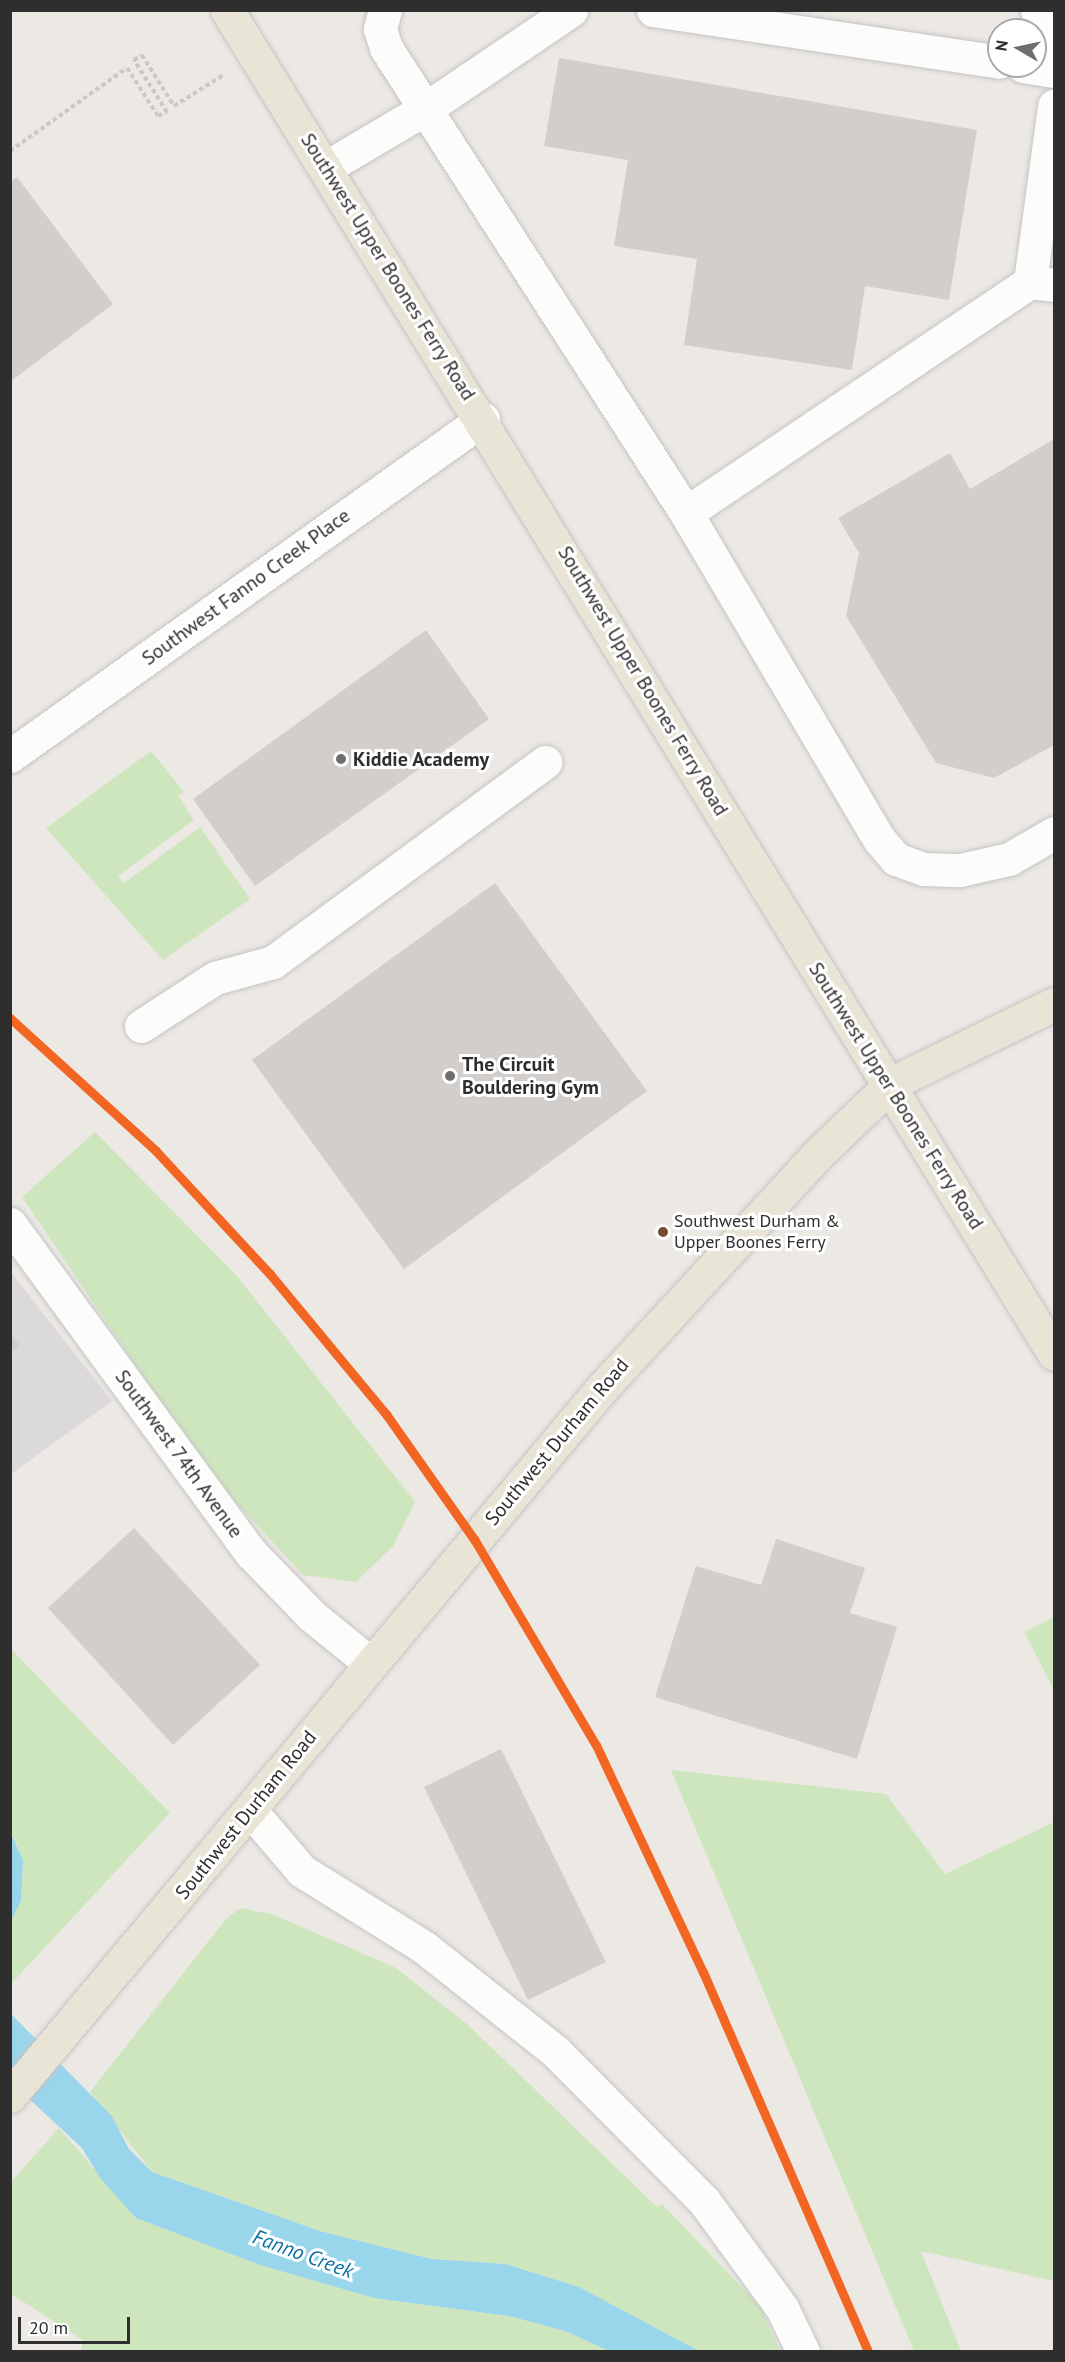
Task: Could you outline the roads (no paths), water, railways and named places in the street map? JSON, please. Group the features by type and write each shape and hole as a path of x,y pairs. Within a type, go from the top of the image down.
{"main road":[{"name":"Southwest Upper Boones Ferry Road","path":"227,10 483,419 892,1083 1054,1354"},
{"name":"Southwest Durham Road","path":"10,2096 126,1961 370,1663 658,1323 892,1083 1054,1004"}],"street":[{"path":"385,10 380,29 386,48 428,107 686,513 879,839 896,859 923,869 960,870 1009,859 1054,833"},
{"path":"325,168 428,107 571,10"},
{"path":"653,10 987,60"},
{"path":"1037,10 1054,61"},
{"path":"686,513 1042,284 1054,106"},
{"name":"Southwest Fanno Creek Place","path":"10,756 483,419"},
{"path":"141,1026 215,978 273,962 546,762"},
{"name":"Southwest 74th Avenue","path":"10,1224 251,1552 312,1616 370,1663"},
{"path":"250,1810 302,1871 425,1948 556,2052 704,2201 782,2308 803,2352"}],"water":[{"path":"10,1831 23,1860 21,1901 11,1921"},
{"name":"Fanno Creek","path":"10,2013 111,2115 129,2149 152,2172 320,2231 432,2259 506,2264 579,2287 699,2351 609,2351 565,2331 509,2316 374,2298 260,2265 136,2218 100,2178 82,2148 11,2082"}],"place":[{"name":"Kiddie Academy","path":"341,759"},
{"name":"The Circuit Bouldering Gym","path":"450,1076"},
{"name":"Southwest Durham & Upper Boones Ferry","path":"663,1232"}]}
